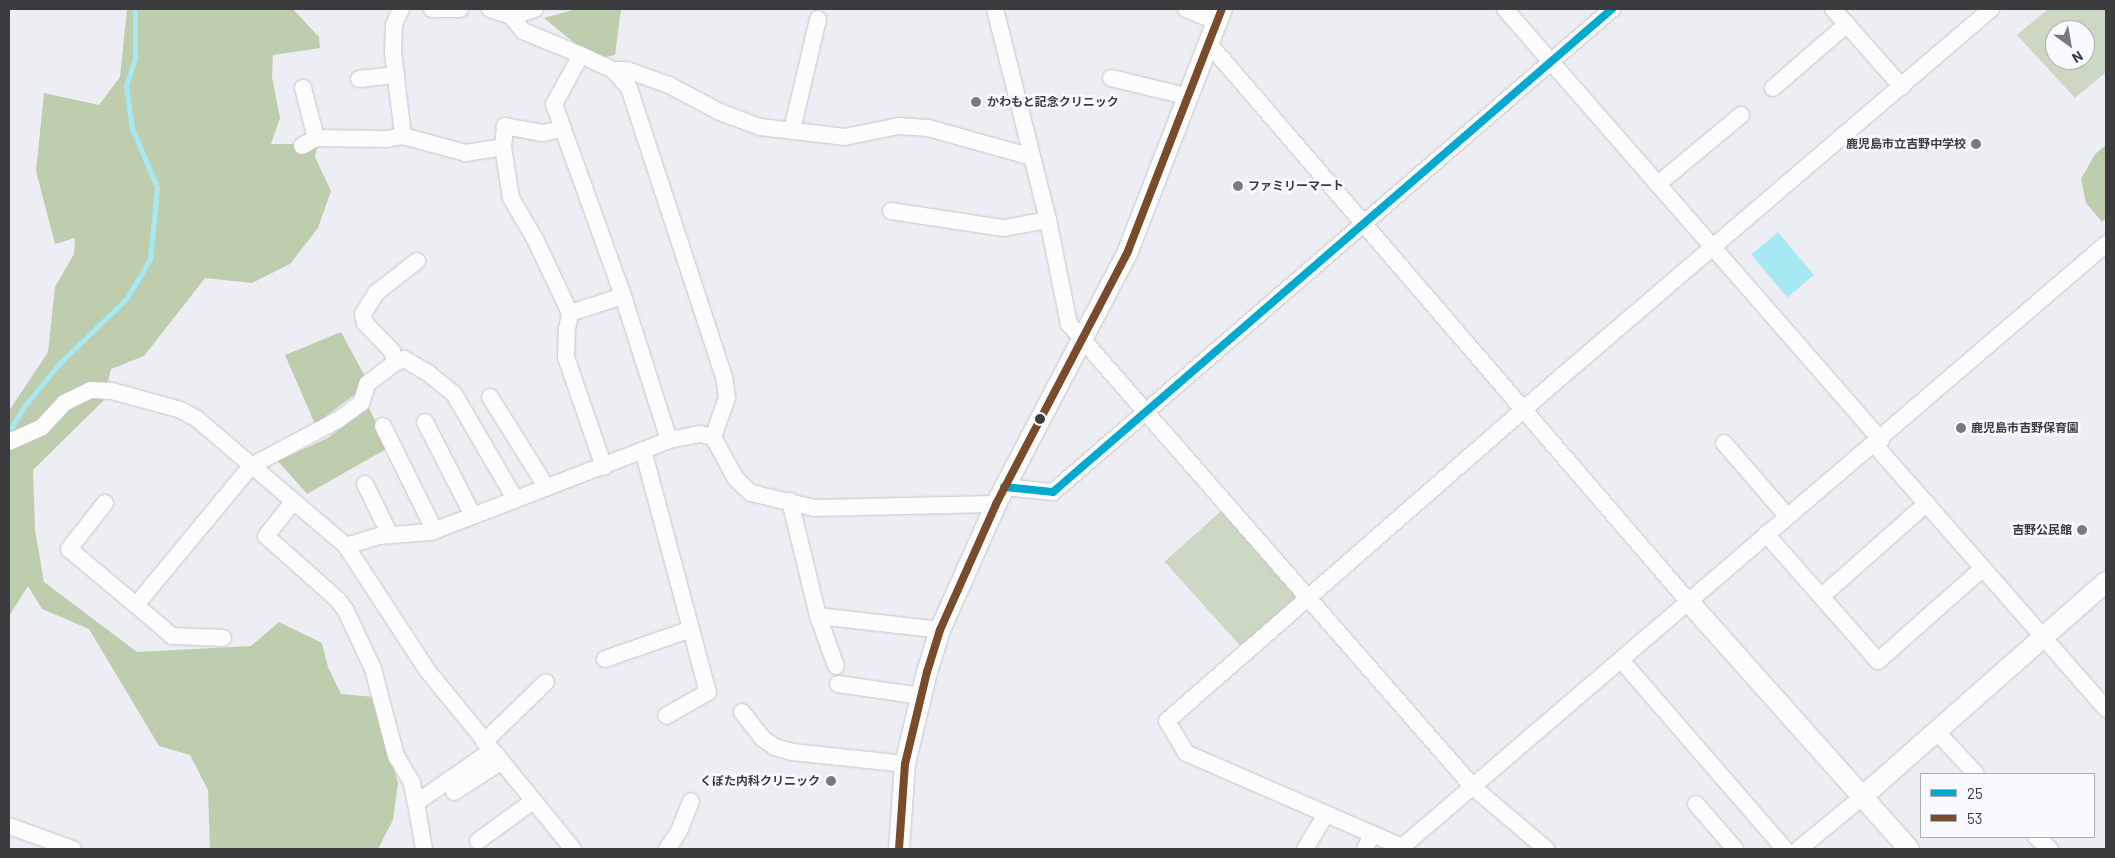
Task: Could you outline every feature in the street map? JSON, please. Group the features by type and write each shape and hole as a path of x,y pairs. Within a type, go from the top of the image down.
{"street":[{"path":"401,9 394,25 396,75 403,136"},
{"path":"432,9 460,9"},
{"path":"490,9 511,16 523,31 612,70 629,88 724,377 727,398 713,437"},
{"path":"511,16 535,9"},
{"path":"995,9 1048,220 1069,324 1146,410 1473,788 1546,849"},
{"path":"899,849 905,764 921,696 940,630 1000,495 1083,341 1128,251 1222,14 1186,9"},
{"path":"1505,9 1713,248 1878,442 1927,503 2106,709"},
{"path":"346,546 390,535 435,531 472,514 604,467 669,440 700,434 713,437 744,487 751,493 790,500 814,508 849,510 1000,495 1053,492 1612,9"},
{"path":"1834,9 1902,87"},
{"path":"1991,9 1525,409 1167,721 1186,753 1326,814 1369,842 1402,847 1473,788 1787,516 1878,442 2106,244"},
{"path":"792,130 818,19"},
{"path":"1773,88 1847,24"},
{"path":"1210,45 1525,409 1688,601 1909,849"},
{"path":"581,55 554,104 623,296 669,440"},
{"path":"612,70 627,70 670,85 720,112 760,127 854,137 899,126 928,128 1032,157"},
{"path":"359,79 396,75"},
{"path":"1110,78 1190,97"},
{"path":"303,88 309,142 388,140 403,136 466,152 503,147"},
{"path":"1658,184 1741,115"},
{"path":"563,130 543,132 504,126 503,147 511,198 535,239 570,314 566,357 604,467"},
{"path":"891,211 1004,228 1048,220"},
{"path":"395,362 392,351 365,323 363,314 376,293 417,261"},
{"path":"570,314 623,296"},
{"path":"136,604 251,466 338,420 361,403 366,384 395,362 404,359 428,373 454,394 515,499"},
{"path":"9,442 42,428 64,403 77,394 92,390 112,391 181,410 197,419 346,546 426,670 573,849"},
{"path":"490,396 547,488"},
{"path":"425,422 472,514"},
{"path":"383,426 435,531"},
{"path":"1724,443 1787,516"},
{"path":"643,450 708,692 666,716"},
{"path":"365,484 390,535"},
{"path":"790,500 818,616 836,666"},
{"path":"294,502 266,536 338,600 346,612 373,669 396,756 412,783 424,849"},
{"path":"105,503 69,549 172,636 223,638"},
{"path":"1822,596 1927,503"},
{"path":"1766,534 1878,661 1983,568"},
{"path":"1799,849 1937,732 2106,582"},
{"path":"818,616 940,630"},
{"path":"605,659 691,629"},
{"path":"1621,660 1785,849"},
{"path":"454,792 492,752 546,682"},
{"path":"838,684 921,696"},
{"path":"742,712 762,738 775,746 793,752 905,764"},
{"path":"1937,732 1975,773"},
{"path":"416,803 492,752"},
{"path":"667,849 679,831 692,801"},
{"path":"478,841 533,802"},
{"path":"1696,804 1735,849"},
{"path":"1305,849 1326,814"},
{"path":"9,826 73,849"},
{"path":"2037,838 2050,849"}],"green space":[{"path":"127,9 293,9 319,37 320,48 273,55 272,77 280,118 271,144 318,144 315,157 331,191 318,228 290,264 252,283 205,278 144,356 111,369 103,401 33,470 35,530 44,582 137,652 251,646 279,622 322,643 328,667 341,694 374,697 398,783 393,820 378,849 210,849 208,790 190,755 159,746 89,629 42,609 28,586 9,616 9,411 48,352 55,287 74,254 75,238 55,244 36,171 44,93 99,105 120,77"},
{"path":"576,9 621,9 615,55 594,59 544,18"},
{"path":"2048,9 2106,9 2106,72 2075,98 2049,70 2095,70 2095,20 2045,20 2045,65 2017,35"},
{"path":"2106,145 2106,218 2102,222 2086,203 2081,179 2095,154"},
{"path":"341,332 369,384 315,424 285,355"},
{"path":"368,406 388,448 307,494 278,461 328,438"},
{"path":"1221,511 1299,597 1242,648 1165,562"}],"water":[{"path":"1778,232 1814,275 1787,297 1751,254"}],"waterway":[{"path":"10,430 24,407 59,364 127,298 150,259 157,187 132,129 126,86 135,59 135,9"}],"transit line":[{"name":"53","path":"899,849 905,764 927,672 940,630 996,504 1128,251 1222,9"},
{"name":"25","path":"1004,487 1053,492 1612,9"}],"place":[{"name":"かわもと記念クリニック","path":"976,102"},
{"name":"鹿児島市立吉野中学校","path":"1976,144"},
{"name":"ファミリーマート","path":"1238,186"},
{"name":"鹿児島市吉野保育園","path":"1961,428"},
{"name":"吉野公民館","path":"2082,530"},
{"name":"くぼた内科クリニック","path":"831,781"}]}
